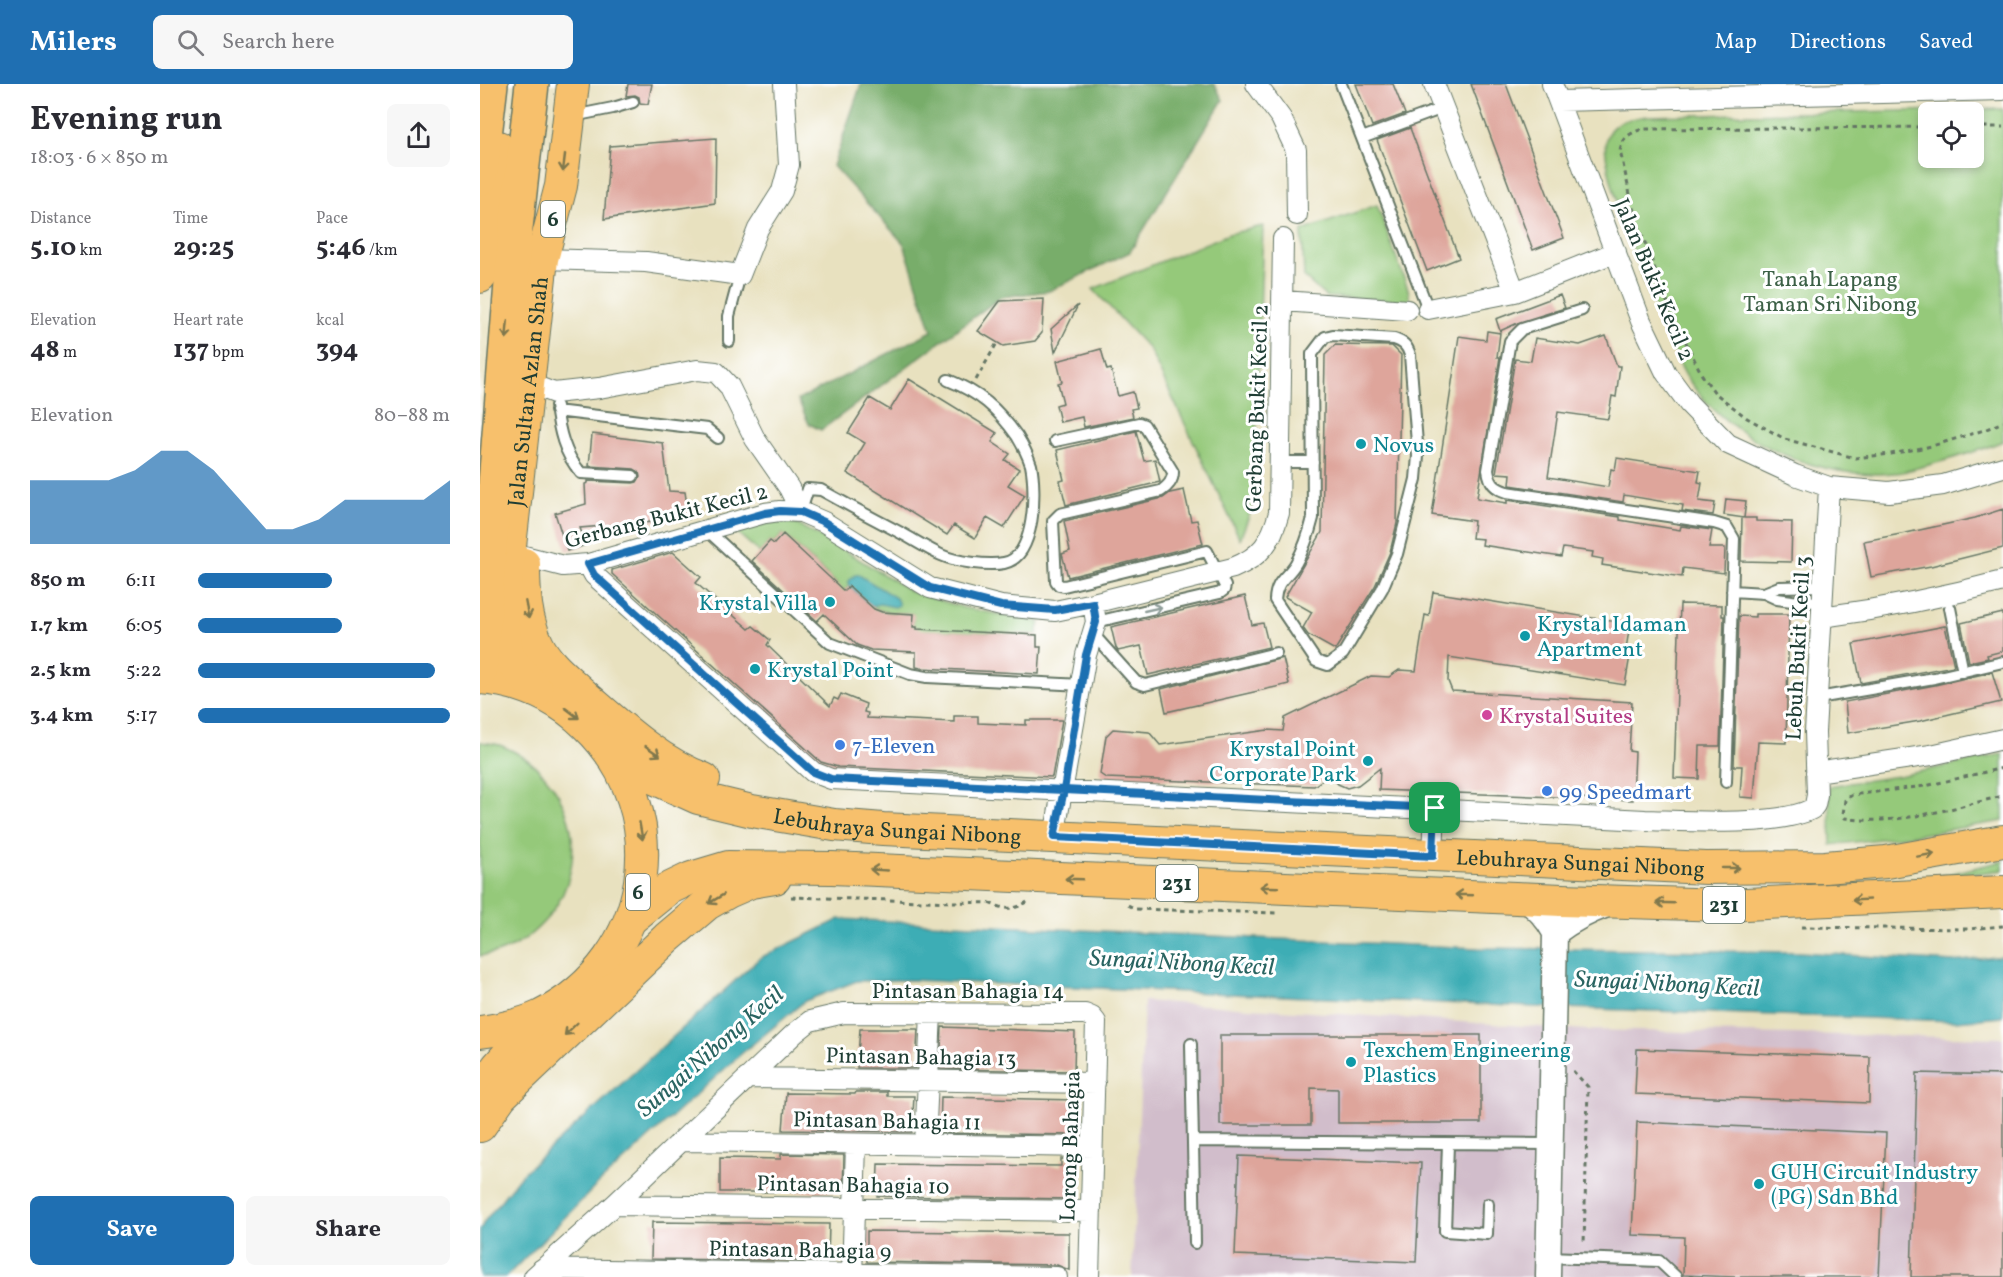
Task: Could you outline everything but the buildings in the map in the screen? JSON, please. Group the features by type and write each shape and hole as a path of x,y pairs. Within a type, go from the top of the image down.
{"highway":[{"path":"480,179 491,84"},
{"path":"480,399 508,84"},
{"name":"Jalan Sultan Azlan Shah","path":"480,672 513,258 532,84"},
{"path":"542,385 528,287 552,84"}],"main road":[{"path":"480,277 485,269 489,212 508,84"},
{"name":"Jalan Sultan Azlan Shah","path":"537,692 508,657 502,618 520,467 542,385 542,259 561,186 573,84"},
{"path":"520,467 526,607 538,646 550,664 607,715 649,748 694,776 834,825"},
{"name":"6","path":"480,678 499,679 537,692 572,712 602,740 623,771 637,806 643,844 641,882 632,918 610,958 579,991 541,1016 507,1028 480,1032"},
{"name":"Lebuhraya Sungai Nibong","path":"602,740 647,775 698,798 752,811 834,825 1706,868 1825,867 1886,862 2003,841"},
{"name":"Lebuhraya Sungai Nibong","path":"632,918 668,889 691,878 728,867 832,868 1725,905 2003,892"},
{"path":"480,1125 501,1096 667,938 707,904 751,882 832,868"},
{"name":"6","path":"480,1091 496,1067 541,1016"}],"street":[{"path":"542,259 646,262 740,275 758,229 782,191 789,165 784,84"},
{"path":"1256,84 1281,118 1296,150 1298,215"},
{"path":"1434,84 1515,292"},
{"path":"1555,92 2003,90"},
{"name":"Jalan Bukit Kecil 2","path":"1555,92 1641,321 1666,373 1689,405 1728,444 1795,475 1829,487 1889,492 1943,485 2003,467"},
{"name":"Gerbang Bukit Kecil 2","path":"524,556 563,567 588,564 765,513 801,512 824,522 930,588 1001,606 1055,610 1094,620 1218,571 1250,561 1260,553 1273,533 1279,513 1283,239"},
{"path":"1428,309 1515,292 1616,252"},
{"path":"1283,301 1407,310"},
{"path":"542,385 599,388 697,370 716,372 729,386 755,439 789,488 801,512"},
{"name":"Lebuh Bukit Kecil 3","path":"1435,808 1645,820 1714,821 1775,819 1812,809 1817,795 1815,732 1829,487"},
{"path":"588,564 594,575 813,772 831,779 1435,808 1433,856"},
{"path":"1823,602 1891,607 1947,596 2003,581"},
{"path":"1054,837 1058,790 1094,620"},
{"path":"1816,772 1931,755 2003,739"},
{"path":"1522,897 1548,920 1555,938 1548,1267"},
{"path":"1555,938 1572,920 1588,911 1619,902"},
{"name":"Pintasan Bahagia 14","path":"538,1273 810,1021 844,1013 1084,1014 1092,1017"},
{"path":"925,1144 931,1013"},
{"name":"Lorong Bahagia","path":"1089,1277 1095,1083 1095,1022 1092,1017"},
{"name":"Pintasan Bahagia 13","path":"747,1078 1095,1083"},
{"name":"Pintasan Bahagia 11","path":"682,1141 1092,1147"},
{"path":"853,1275 856,1144"},
{"name":"Pintasan Bahagia 10","path":"614,1205 1090,1211"},
{"name":"Pintasan Bahagia 9","path":"538,1273 1057,1277"}],"lane":[{"path":"1341,84 1428,309"},
{"path":"569,117 633,102"},
{"path":"1362,138 1443,108"},
{"path":"729,341 729,316 740,275"},
{"path":"1582,310 1522,329 1510,340 1488,470 1490,480 1499,490 1507,492 1714,523 1727,527 1734,539 1726,782"},
{"path":"1333,335 1394,339 1408,346 1418,435 1416,479 1397,554 1383,589 1343,654 1328,665 1316,661 1275,600 1279,583 1294,566 1306,542 1313,518 1313,462 1312,354 1317,345 1325,337 1333,335"},
{"path":"801,512 808,489 821,490 943,556 971,562 1006,563 1020,553 1028,538 1031,523 1033,478 1030,462 1018,438 992,406 971,389 948,380"},
{"path":"542,385 707,429 718,438"},
{"path":"542,385 570,459 581,472 633,477"},
{"path":"1055,441 1139,423 1144,425 1173,472 1173,478 1161,491 1055,517 1053,521 1055,569 1056,581 1059,585 1064,586 1205,551 1210,553 1218,571"},
{"path":"1281,462 1313,462"},
{"path":"706,530 830,643 910,674 1082,685"},
{"path":"1764,593 1779,587 1823,602"},
{"path":"1732,591 1764,593 1777,599 1823,602"},
{"path":"1950,608 1963,672"},
{"path":"1094,620 1136,682 1145,685 1276,653"},
{"path":"1818,698 1963,672 2003,662"},
{"path":"1191,1044 1195,1243"},
{"path":"1193,1141 1551,1144"},
{"path":"1448,1144 1445,1231 1486,1234 1488,1204"},
{"path":"1548,1267 1584,1258 1659,1261 1676,1277"}],"path":[{"path":"1984,127 2003,126"},
{"path":"1918,127 1642,129 1630,134 1622,142 1620,151 1635,216 1671,312 1702,375 1714,393 1747,418 1785,439 1855,458 1932,446 2003,422"},
{"path":"971,389 997,343"},
{"path":"2003,768 1925,786 1852,795 1845,800 1843,814 1845,818 1856,820 1906,818 2003,796"},
{"path":"782,896 989,903 1002,908 1020,908 1029,900 1040,900"},
{"path":"1122,903 1136,909 1279,913"},
{"path":"1552,1048 1588,1087 1584,1258"}],"shaded area":[{"path":"1144,1001 1586,1030 2003,1038 2003,1277 1132,1277"}],"green space":[{"path":"861,84 1214,84 1223,100 1130,252 1049,291 1001,297 821,430 809,424 798,400 932,331 904,244 833,166"},
{"name":"Tanah Lapang Taman Sri Nibong","path":"1984,109 2003,109 2003,441 1962,456 1904,472 1865,474 1807,463 1752,438 1728,421 1706,401 1680,365 1662,327 1622,216 1607,164 1606,139 1608,133 1617,124 1634,118 1918,111 1918,168 1984,168"},
{"path":"1377,205 1408,289 1410,301 1326,297 1304,277 1302,231"},
{"path":"1263,226 1254,503 1240,539 1149,349 1093,289 1229,234"},
{"path":"782,520 796,524 834,544 912,592 965,608 1040,622 1037,635 926,630 916,646 917,627 913,627 913,614 877,609 849,586 841,594 838,585 783,534 774,544 770,541 760,553 734,530"},
{"path":"480,742 502,746 526,759 545,776 559,797 569,820 573,844 571,869 563,893 549,916 534,932 516,945 480,956"},
{"path":"2003,754 2003,821 1831,845 1829,786 1899,776"},
{"path":"2003,861 2003,870 1923,880"}],"water":[{"path":"855,575 859,575 896,598 899,605 895,607 880,604 871,606 849,586 849,581"},
{"name":"Sungai Nibong Kecil","path":"840,919 1478,948 1801,952 1953,962 2003,956 2003,1017 1955,1021 1533,1007 910,980 857,981 805,1001 741,1054 595,1187 506,1277 480,1277 480,1231 484,1222 521,1175 760,958"}],"place":[{"name":"Novus","path":"1361,444"},
{"name":"Krystal Villa","path":"830,602"},
{"name":"Krystal Idaman Apartment","path":"1525,636"},
{"name":"Krystal Point","path":"755,669"},
{"name":"Krystal Suites","path":"1487,715"},
{"name":"7-Eleven","path":"840,745"},
{"name":"Krystal Point Corporate Park","path":"1368,761"},
{"name":"99 Speedmart","path":"1547,791"},
{"name":"Texchem Engineering Plastics","path":"1351,1062"},
{"name":"GUH Circuit Industry (PG) Sdn Bhd","path":"1759,1184"}],"route":[{"path":"1435,808 1064,790 1086,655 1096,622 1093,603 1055,610 1001,606 930,588 824,522 801,512 765,513 588,564 594,575 766,732 813,772 831,779 1064,790 1054,837 1433,856 1435,808"}]}
